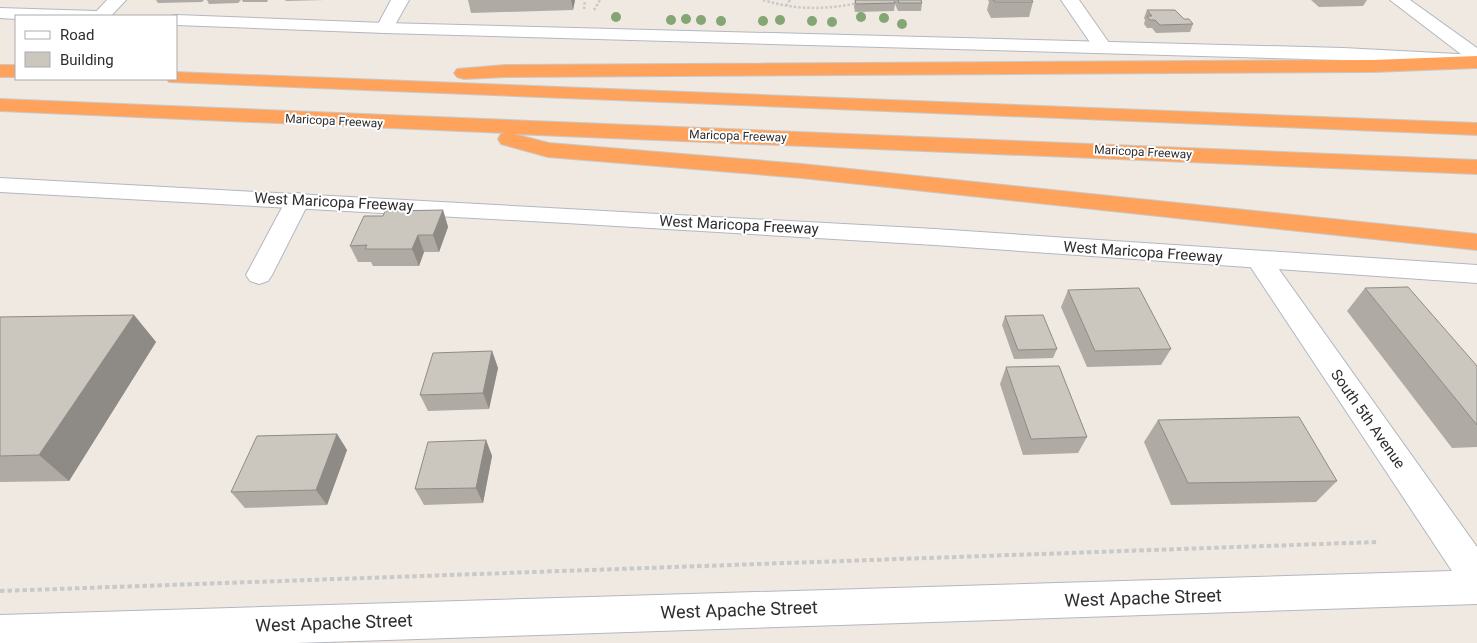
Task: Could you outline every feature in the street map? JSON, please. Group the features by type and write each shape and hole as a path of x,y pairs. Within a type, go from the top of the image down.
{"highway":[{"path":"281,82 505,71 1363,66 1477,62"},
{"path":"0,71 15,71"},
{"path":"178,78 1477,129"},
{"name":"Maricopa Freeway","path":"0,105 464,127 896,142 1477,167"},
{"path":"464,127 548,150 802,171 1477,242"}],"main road":[{"path":"102,15 117,0"},
{"path":"386,28 400,0"},
{"path":"1070,0 1103,47"},
{"path":"1399,0 1477,57"},
{"path":"0,13 64,15"},
{"path":"178,20 386,28 1343,54 1477,62"},
{"name":"West Maricopa Freeway","path":"0,185 298,200 906,236 1477,274"},
{"path":"259,275 298,200"},
{"name":"South 5th Avenue","path":"1259,260 1477,577"},
{"name":"West Apache Street","path":"0,634 1477,587"}],"path":[{"path":"763,0 786,6 832,7 860,2 856,0"},
{"path":"786,6 790,0"},
{"path":"0,591 1377,542"}],"building":[{"path":"855,0 894,0 895,3 856,4"},
{"path":"898,0 921,0 922,3 899,3"},
{"path":"993,0 1032,0 1033,2 995,2"},
{"path":"1147,10 1175,10 1184,19 1189,19 1193,24 1160,25 1155,20 1150,20 1147,16 1152,16"},
{"path":"443,210 433,235 418,235 412,249 365,249 367,245 350,246 364,216 383,216 385,211"},
{"path":"1408,287 1477,366 1477,425 1365,288"},
{"path":"1139,288 1171,349 1095,351 1068,290"},
{"path":"134,315 39,455 0,456 0,317"},
{"path":"1043,315 1057,349 1018,350 1005,316"},
{"path":"492,351 483,393 420,395 433,353"},
{"path":"1059,366 1087,437 1031,439 1006,367"},
{"path":"1299,417 1337,481 1188,483 1158,420"},
{"path":"337,434 316,490 231,492 257,436"},
{"path":"486,440 476,488 415,489 428,442"}]}
